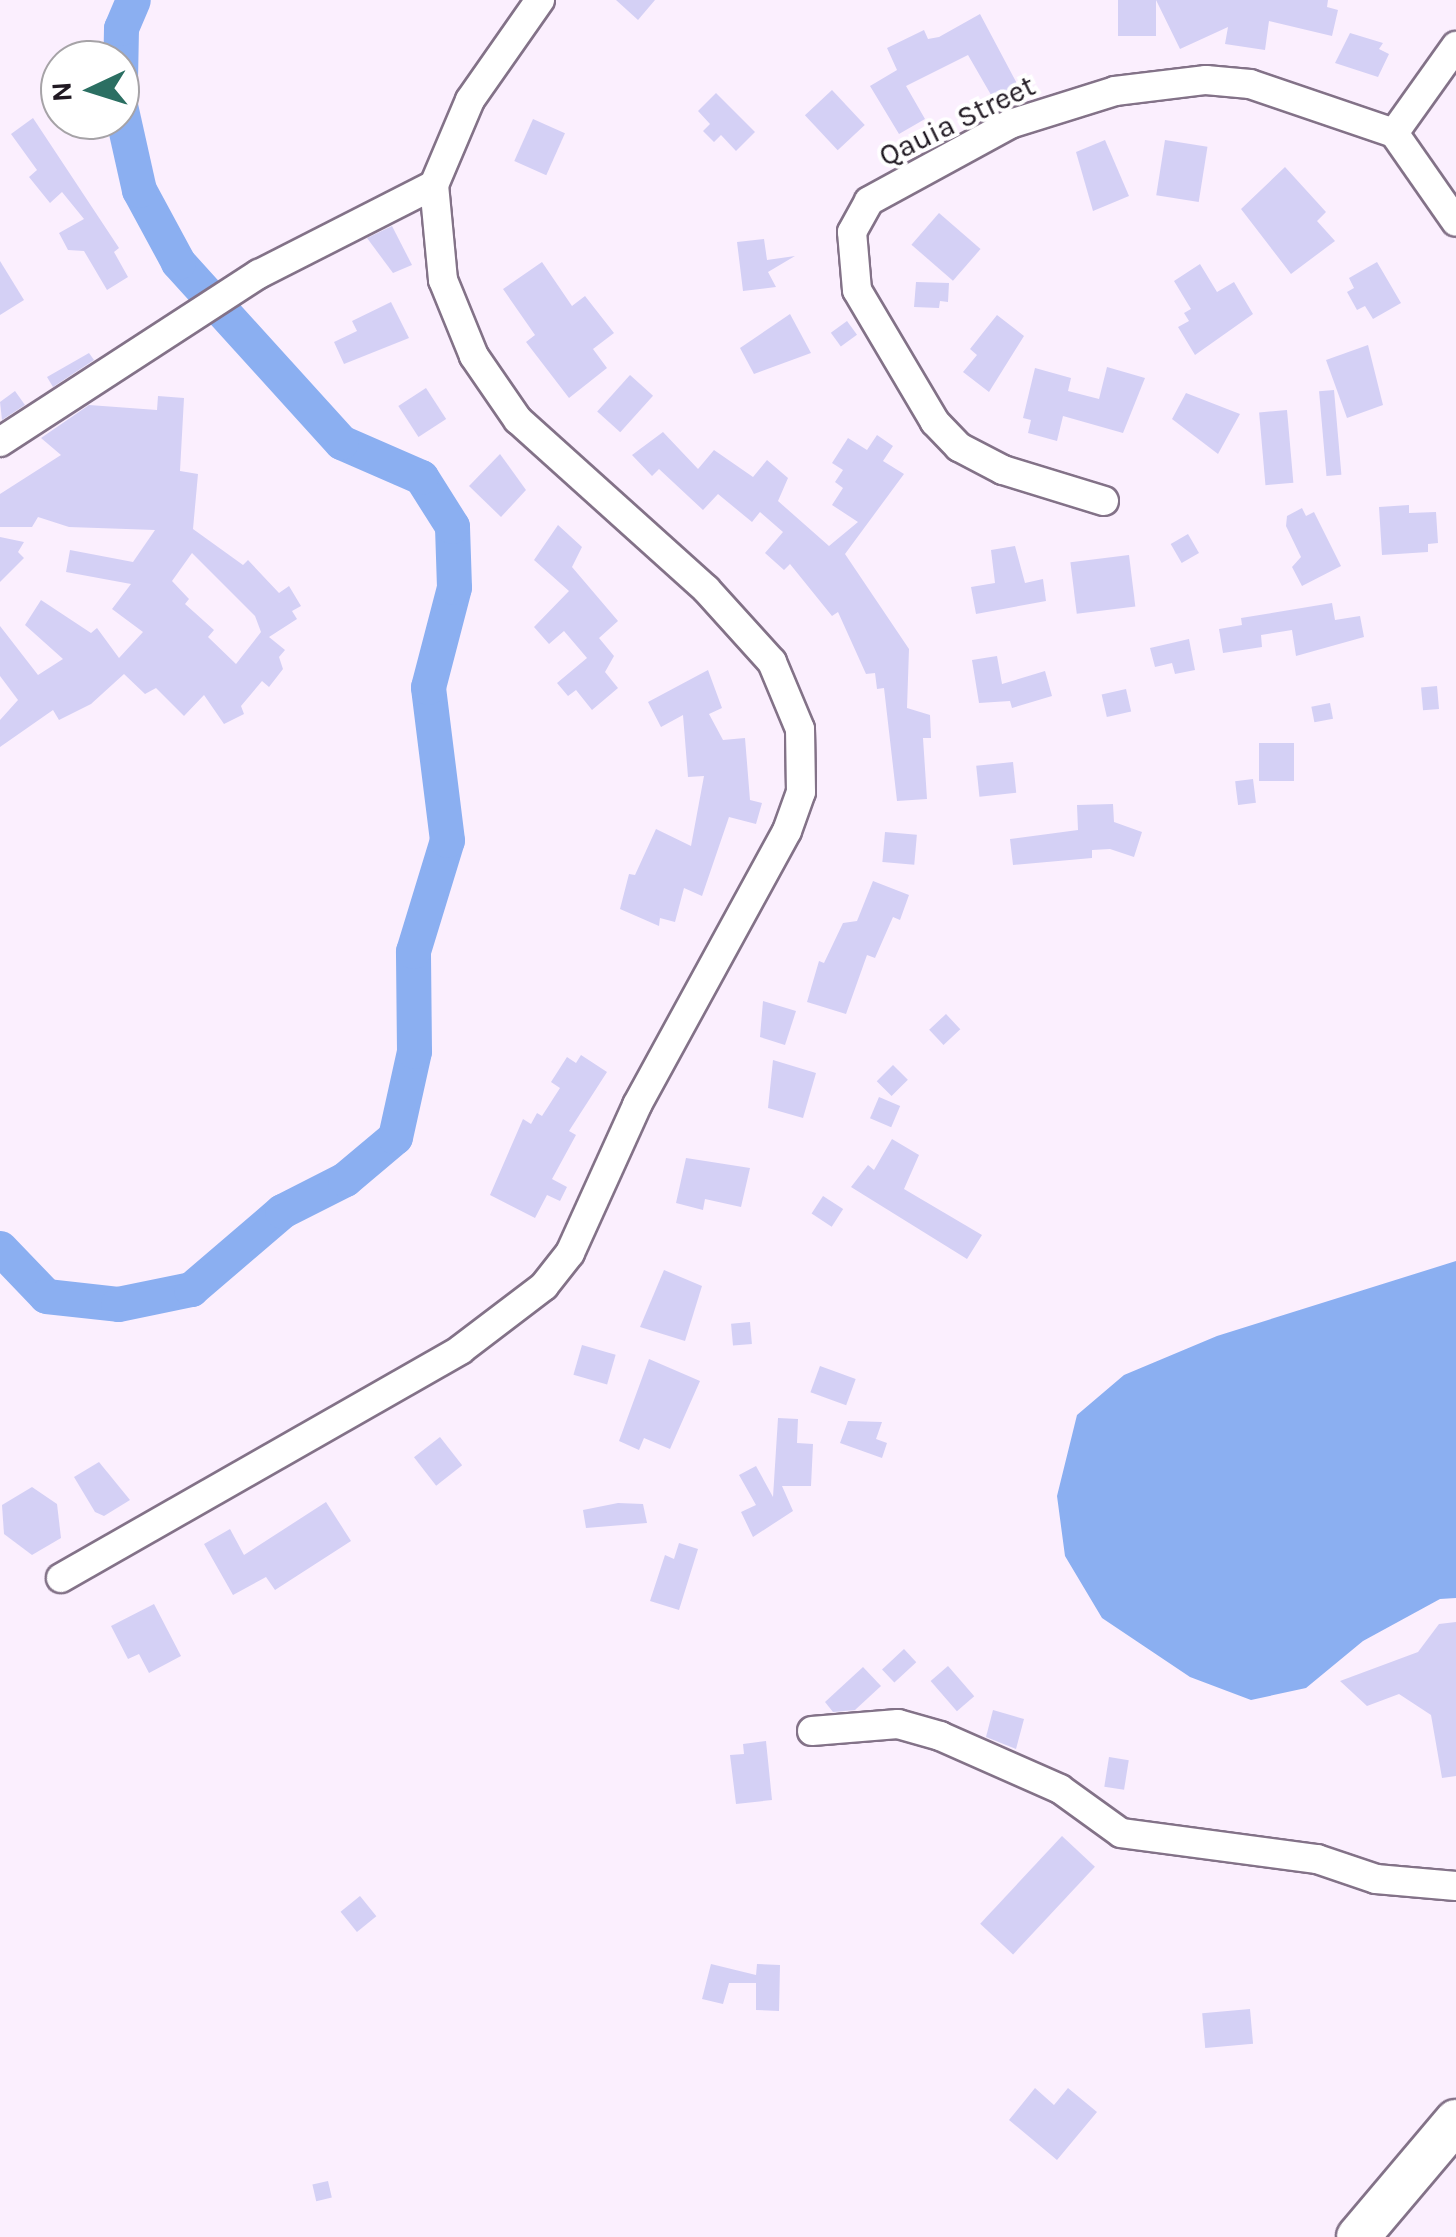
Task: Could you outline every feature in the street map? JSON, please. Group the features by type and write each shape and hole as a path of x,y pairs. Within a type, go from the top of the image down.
{"highway":[{"path":"1358,2237 1456,2120"}],"street":[{"path":"61,1578 460,1350 528,1303 570,1253 637,1105 787,831 801,792 800,729 772,662 706,590 518,420 474,356 443,280 434,184 470,100 540,0"},
{"path":"1456,46 1394,133 1456,222"},
{"name":"Qauia Street","path":"1104,501 1003,470 959,447 935,422 857,290 850,260 856,218 869,201 1010,124 1158,82 1250,84 1394,133"},
{"path":"0,442 259,274 434,184"},
{"path":"812,1731 898,1724 940,1736 1060,1788 1121,1833 1317,1858 1376,1879 1456,1886"}],"water":[{"path":"1456,1261 1456,1598 1440,1599 1363,1641 1306,1688 1251,1700 1190,1677 1102,1618 1065,1556 1057,1496 1077,1415 1124,1375 1217,1336"}],"building":[{"path":"616,0 655,0 638,20"},
{"path":"1118,0 1156,0 1156,36 1118,36"},
{"path":"1156,0 1328,0 1327,7 1338,10 1332,36 1269,21 1265,50 1225,44 1228,27 1180,49"},
{"path":"980,14 1022,93 998,107 968,55 906,86 925,119 899,134 870,86 897,70 887,48 924,30 928,39 939,37"},
{"path":"1350,33 1383,43 1379,49 1389,54 1378,77 1335,63"},
{"path":"832,90 865,125 838,150 805,115"},
{"path":"716,93 755,132 736,151 721,135 714,142 703,131 710,124 698,111"},
{"path":"33,118 40,129 40,140 48,140 119,248 114,252 128,277 107,290 84,251 68,250 59,233 84,219 62,192 50,203 29,177 37,170 11,134"},
{"path":"533,119 565,133 546,175 514,161"},
{"path":"1105,140 1129,196 1093,211 1076,152"},
{"path":"1165,140 1207,147 1199,202 1156,195"},
{"path":"1285,167 1326,212 1317,221 1335,241 1291,274 1241,209"},
{"path":"939,213 981,249 953,281 911,245"},
{"path":"392,226 412,265 393,273 367,238"},
{"path":"764,239 767,260 795,256 768,272 776,287 743,291 737,242"},
{"path":"0,261 24,300 0,315"},
{"path":"542,262 572,306 585,296 614,333 593,349 607,368 569,398 526,342 535,335 503,289"},
{"path":"1377,262 1401,303 1373,319 1365,306 1357,310 1347,292 1354,288 1349,278"},
{"path":"1200,264 1217,292 1234,282 1253,314 1195,355 1178,327 1189,321 1184,313 1191,309 1174,281"},
{"path":"916,282 949,283 948,302 940,301 939,308 914,307"},
{"path":"391,302 409,338 344,364 334,342 357,331 352,321"},
{"path":"790,314 811,353 754,374 740,348"},
{"path":"997,315 1024,336 989,392 963,372 977,355 970,349"},
{"path":"847,321 857,335 841,347 831,333"},
{"path":"1368,345 1383,405 1347,418 1326,360"},
{"path":"89,353 94,360 53,387 47,377"},
{"path":"1107,367 1145,378 1123,433 1063,416 1057,441 1028,433 1031,420 1023,418 1035,368 1071,378 1068,391 1099,399"},
{"path":"630,375 653,396 620,432 597,411"},
{"path":"426,388 446,419 418,437 398,406"},
{"path":"1334,390 1341,475 1326,476 1319,391"},
{"path":"15,391 25,405 2,420 0,402"},
{"path":"1186,393 1240,414 1218,454 1172,419"},
{"path":"158,396 184,398 180,471 198,474 193,529 243,565 248,560 279,593 289,586 301,606 292,611 297,619 269,637 285,650 279,657 283,669 269,687 262,681 241,706 244,714 224,724 204,695 184,716 156,688 145,694 124,674 91,704 59,720 53,710 0,747 0,720 18,700 0,676 0,626 38,675 63,659 25,625 41,600 91,633 97,628 119,658 143,632 112,609 131,584 66,572 70,550 133,562 155,530 69,527 38,517 32,527 0,527 0,494 61,455 41,438 89,405 157,410","holes":["192,553 255,616 261,632 236,664 208,637 214,630 185,604 189,599 172,581"]},
{"path":"1287,410 1293,483 1265,485 1259,412"},
{"path":"663,432 698,469 714,450 753,477 767,460 788,478 778,501 829,546 858,522 832,505 843,488 835,482 843,470 832,463 848,438 867,450 877,435 893,446 883,461 904,474 845,554 909,649 907,708 930,715 931,738 923,738 927,799 897,801 884,688 877,689 875,673 866,674 838,612 832,616 790,564 784,570 765,553 783,532 760,512 752,522 718,494 703,510 659,469 652,476 632,455"},
{"path":"500,454 526,490 501,517 469,486"},
{"path":"1409,505 1409,513 1436,512 1438,543 1428,544 1428,552 1382,555 1379,507"},
{"path":"1302,508 1306,516 1314,512 1341,566 1302,586 1292,567 1301,557 1286,526 1287,516"},
{"path":"558,525 582,547 572,567 618,621 599,638 614,656 605,672 618,688 592,710 576,690 568,696 557,683 587,658 564,631 549,644 534,627 569,591 534,560"},
{"path":"1188,534 1199,553 1182,563 1171,544"},
{"path":"0,537 24,542 18,552 24,558 0,582"},
{"path":"1015,546 1025,583 1043,579 1046,601 976,614 971,587 995,583 991,550"},
{"path":"1129,555 1135,607 1077,614 1070,562"},
{"path":"1332,603 1335,620 1360,616 1364,637 1296,656 1292,630 1261,635 1262,647 1223,653 1219,629 1242,625 1241,618"},
{"path":"1189,639 1195,670 1175,674 1172,663 1155,667 1150,648"},
{"path":"997,656 1002,684 1045,671 1052,696 1012,708 1010,701 979,703 972,660"},
{"path":"708,670 722,708 709,714 723,740 745,738 750,800 762,803 756,824 729,817 702,896 684,888 675,922 660,918 659,926 620,909 629,874 635,875 656,829 691,846 704,776 688,777 683,715 661,727 648,702"},
{"path":"1437,686 1439,709 1423,710 1421,687"},
{"path":"1126,689 1131,711 1107,717 1102,695"},
{"path":"1330,703 1333,719 1314,722 1311,707"},
{"path":"1259,743 1294,743 1294,781 1259,781"},
{"path":"1013,762 1016,793 979,797 976,766"},
{"path":"1253,779 1256,803 1238,805 1235,781"},
{"path":"1113,804 1114,822 1142,832 1134,857 1110,849 1092,850 1092,858 1013,865 1010,839 1078,830 1077,805"},
{"path":"885,832 917,835 914,865 882,862"},
{"path":"873,881 909,895 900,920 893,917 875,958 867,955 846,1014 807,1002 819,961 824,963 843,923 857,921"},
{"path":"763,1001 796,1011 785,1045 760,1037"},
{"path":"946,1014 960,1029 944,1045 929,1030"},
{"path":"581,1055 607,1072 569,1131 576,1135 552,1179 567,1187 560,1201 547,1195 535,1218 490,1195 523,1119 531,1124 537,1113 542,1116 560,1088 551,1082 567,1057 576,1063"},
{"path":"773,1060 816,1073 803,1118 768,1108"},
{"path":"893,1065 908,1080 892,1096 877,1081"},
{"path":"879,1097 900,1106 891,1127 870,1118"},
{"path":"892,1139 919,1155 904,1189 982,1235 967,1259 851,1187 868,1165 874,1170"},
{"path":"686,1158 750,1168 741,1207 705,1199 703,1210 676,1203"},
{"path":"823,1196 843,1209 832,1227 812,1214"},
{"path":"664,1270 702,1286 685,1341 640,1327"},
{"path":"750,1322 752,1344 733,1346 731,1324"},
{"path":"582,1345 616,1355 607,1384 573,1375"},
{"path":"649,1359 700,1381 670,1449 644,1438 639,1450 619,1441"},
{"path":"820,1366 856,1379 846,1405 810,1392"},
{"path":"778,1418 798,1419 797,1443 813,1444 811,1486 782,1486 793,1511 753,1537 741,1512 756,1505 739,1475 756,1466 773,1497"},
{"path":"848,1421 882,1422 876,1439 887,1443 882,1458 840,1443"},
{"path":"440,1437 462,1465 436,1486 414,1457"},
{"path":"99,1462 130,1500 104,1516 95,1512 74,1477"},
{"path":"32,1487 57,1504 61,1538 32,1555 4,1534 2,1505"},
{"path":"326,1502 351,1541 275,1590 266,1577 233,1595 204,1544 230,1529 244,1555"},
{"path":"618,1503 643,1504 647,1523 586,1528 583,1510"},
{"path":"679,1543 698,1549 679,1610 650,1601 665,1555 674,1559"},
{"path":"154,1604 181,1656 149,1673 139,1654 128,1659 111,1626"},
{"path":"1456,1622 1456,1776 1442,1778 1431,1715 1399,1694 1367,1706 1340,1681 1418,1652 1439,1624"},
{"path":"904,1649 916,1662 894,1683 882,1669"},
{"path":"948,1666 974,1696 957,1711 931,1681"},
{"path":"863,1667 881,1686 855,1710 833,1712 825,1702"},
{"path":"993,1710 1024,1719 1016,1749 986,1737"},
{"path":"766,1741 772,1800 736,1804 730,1755 744,1754 743,1744"},
{"path":"1109,1757 1129,1760 1124,1790 1104,1787"},
{"path":"1062,1836 1095,1867 1013,1954 980,1924"},
{"path":"360,1896 376,1916 357,1932 341,1912"},
{"path":"711,1964 756,1975 757,1964 780,1965 779,2011 756,2010 756,1983 729,1983 723,2004 702,1999"},
{"path":"1250,2009 1253,2044 1205,2048 1202,2013"},
{"path":"1035,2088 1054,2105 1068,2088 1097,2112 1057,2160 1009,2120"},
{"path":"328,2181 332,2198 316,2201 312,2185"}],"waterway":[{"path":"121,40 121,28 133,0"},
{"path":"0,1248 46,1296 118,1304 191,1289 282,1211 345,1179 395,1137 414,1051 413,951 447,840 428,687 454,587 452,526 421,477 341,442 178,262 139,190 128,140"}]}
